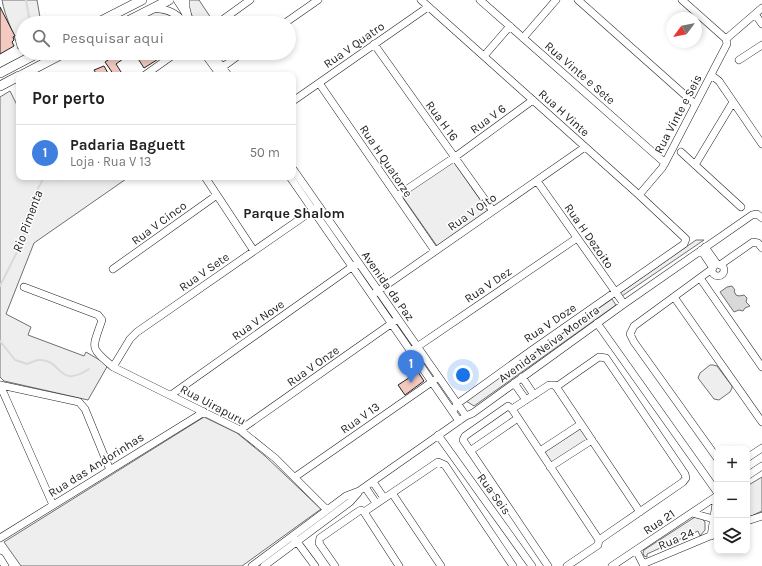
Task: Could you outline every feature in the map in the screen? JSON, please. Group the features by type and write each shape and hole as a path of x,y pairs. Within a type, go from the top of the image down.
{"main road":[{"path":"111,16 142,0"},
{"path":"138,16 169,0"},
{"path":"185,0 186,16"},
{"path":"1,70 23,60"},
{"path":"28,72 51,60"},
{"path":"0,86 16,78"}],"street":[{"path":"177,0 185,16"},
{"path":"228,16 250,0"},
{"path":"295,16 318,0"},
{"name":"Rua H Vinte","path":"421,0 685,236 686,241 684,244"},
{"name":"Rua Vinte e Sete","path":"480,0 665,162"},
{"path":"523,38 556,0"},
{"path":"682,0 726,39 762,8"},
{"path":"583,1 695,104"},
{"name":"Rua V Quatro","path":"296,99 428,7"},
{"path":"152,9 173,12 178,16"},
{"path":"755,14 762,24"},
{"path":"484,56 510,26"},
{"name":"Rua Vinte e Seis","path":"639,195 662,168 727,44 726,39"},
{"name":"Rua H 16","path":"374,44 493,211"},
{"path":"739,60 762,45"},
{"path":"149,72 166,60"},
{"path":"210,60 219,71"},
{"path":"215,60 219,71"},
{"path":"219,71 233,60"},
{"path":"711,75 718,81 762,144"},
{"name":"Rua H Quatorze","path":"319,83 435,251"},
{"name":"Rua V 6","path":"397,196 455,157 533,100"},
{"path":"695,165 733,102"},
{"name":"Rua V Oito","path":"375,293 585,147"},
{"path":"681,152 741,207"},
{"name":"Avenida da Paz","path":"296,174 316,208 435,379 453,411 462,418"},
{"path":"207,180 254,251"},
{"name":"Avenida da Paz","path":"293,180 316,208"},
{"name":"Rua H Dezoito","path":"537,181 624,304"},
{"name":"Rua V Cinco","path":"113,269 217,195"},
{"name":"Rua V Sete","path":"113,367 130,339 137,332 316,208"},
{"name":"Avenida Neiva Moreira","path":"264,566 327,510 346,496 373,482 462,418 473,413 597,323 752,214 756,214 762,218"},
{"name":"Rua V Dez","path":"414,349 577,238"},
{"path":"714,454 631,337 631,331 634,326 753,242 758,243 762,248"},
{"name":"Rua V Doze","path":"453,411 457,404 684,244"},
{"path":"703,249 716,267"},
{"name":"Rua V Nove","path":"171,395 355,264"},
{"path":"700,278 762,367"},
{"name":"Rua Uirapuru","path":"24,287 100,316 102,320 94,342 95,350 113,367 240,430 295,477 327,510"},
{"path":"674,297 762,422"},
{"name":"Rua V Onze","path":"240,430 395,321"},
{"path":"597,323 714,488"},
{"path":"556,387 600,358 606,358 685,474 686,478 683,482 599,540 598,545 567,566"},
{"path":"522,377 534,395"},
{"name":"Avenida da Paz","path":"435,379 457,404 462,418"},
{"name":"Rua V 13","path":"295,477 435,379"},
{"path":"514,383 526,400"},
{"path":"512,409 549,385 553,384 640,512"},
{"path":"0,385 71,400 82,404 110,470"},
{"path":"0,385 53,505"},
{"path":"548,566 463,440 464,437 506,407 508,406 512,409 599,540"},
{"name":"Rua das Andorinhas","path":"0,538 204,412"},
{"path":"470,451 518,418"},
{"path":"540,451 581,424"},
{"name":"Rua Seis","path":"438,435 532,566"},
{"path":"550,467 592,440"},
{"path":"750,456 762,448"},
{"path":"364,512 436,463 443,463 513,566"},
{"path":"750,474 762,466"},
{"path":"373,482 384,498"},
{"path":"362,489 372,496 376,503"},
{"name":"Avenida Neiva Moreira","path":"252,566 350,502 362,489"},
{"path":"392,493 442,566"},
{"name":"Rua 21","path":"612,566 714,499"},
{"path":"334,566 319,543 319,539 362,510 399,566"},
{"path":"692,513 714,520"},
{"path":"750,520 762,516"},
{"name":"Rua 24","path":"644,565 714,535"},
{"path":"295,539 315,566"},
{"path":"636,550 644,565"},
{"path":"0,558 5,566"}],"shaded area":[{"path":"2,0 37,0 40,16 16,16 16,43"},
{"path":"189,0 199,0 210,16 192,16 189,11"},
{"path":"151,13 164,13 171,16 145,16"},
{"path":"10,91 16,103 16,180 125,180 34,243 6,314 31,327 28,335 84,356 86,352 108,365 88,400 4,381 0,377 0,97"},
{"path":"453,161 488,211 437,246 402,196"},
{"path":"696,240 704,240 622,296 620,293"},
{"path":"732,286 736,295 744,295 747,298 746,302 750,306 745,308 743,311 739,310 734,312 720,292 727,287"},
{"path":"612,299 616,305 474,406 466,401"},
{"path":"710,365 717,366 732,386 730,392 719,400 714,399 698,378 700,373"},
{"path":"204,417 237,433 265,456 321,509 242,566 21,566 4,542"},
{"path":"580,429 587,437 587,440 551,463 545,452"},
{"path":"762,477 762,511 750,517 750,484"},
{"path":"695,517 702,519 705,522 705,530 700,536 698,531 647,554 647,557 644,556 644,550"}],"building":[{"path":"0,7 15,36 13,37 14,40 12,42 14,46 0,54"},
{"path":"108,60 122,60 116,64 121,72 112,72 105,62"},
{"path":"139,60 157,60 144,68"},
{"path":"104,66 107,72 95,72 94,70"},
{"path":"418,372 424,381 405,395 398,385"}],"waterway":[{"name":"Rio Pimenta","path":"26,0 29,16"},
{"name":"Rio Pimenta","path":"0,286 22,242 32,200 42,180"},
{"name":"Rio Pimenta","path":"0,341 15,360 27,364 38,360 46,361 65,375 71,376 79,375 89,369"}],"place":[{"name":"Padaria Baguett","path":"411,383"}],"district":[{"name":"Parque Shalom","path":"294,213"}]}
